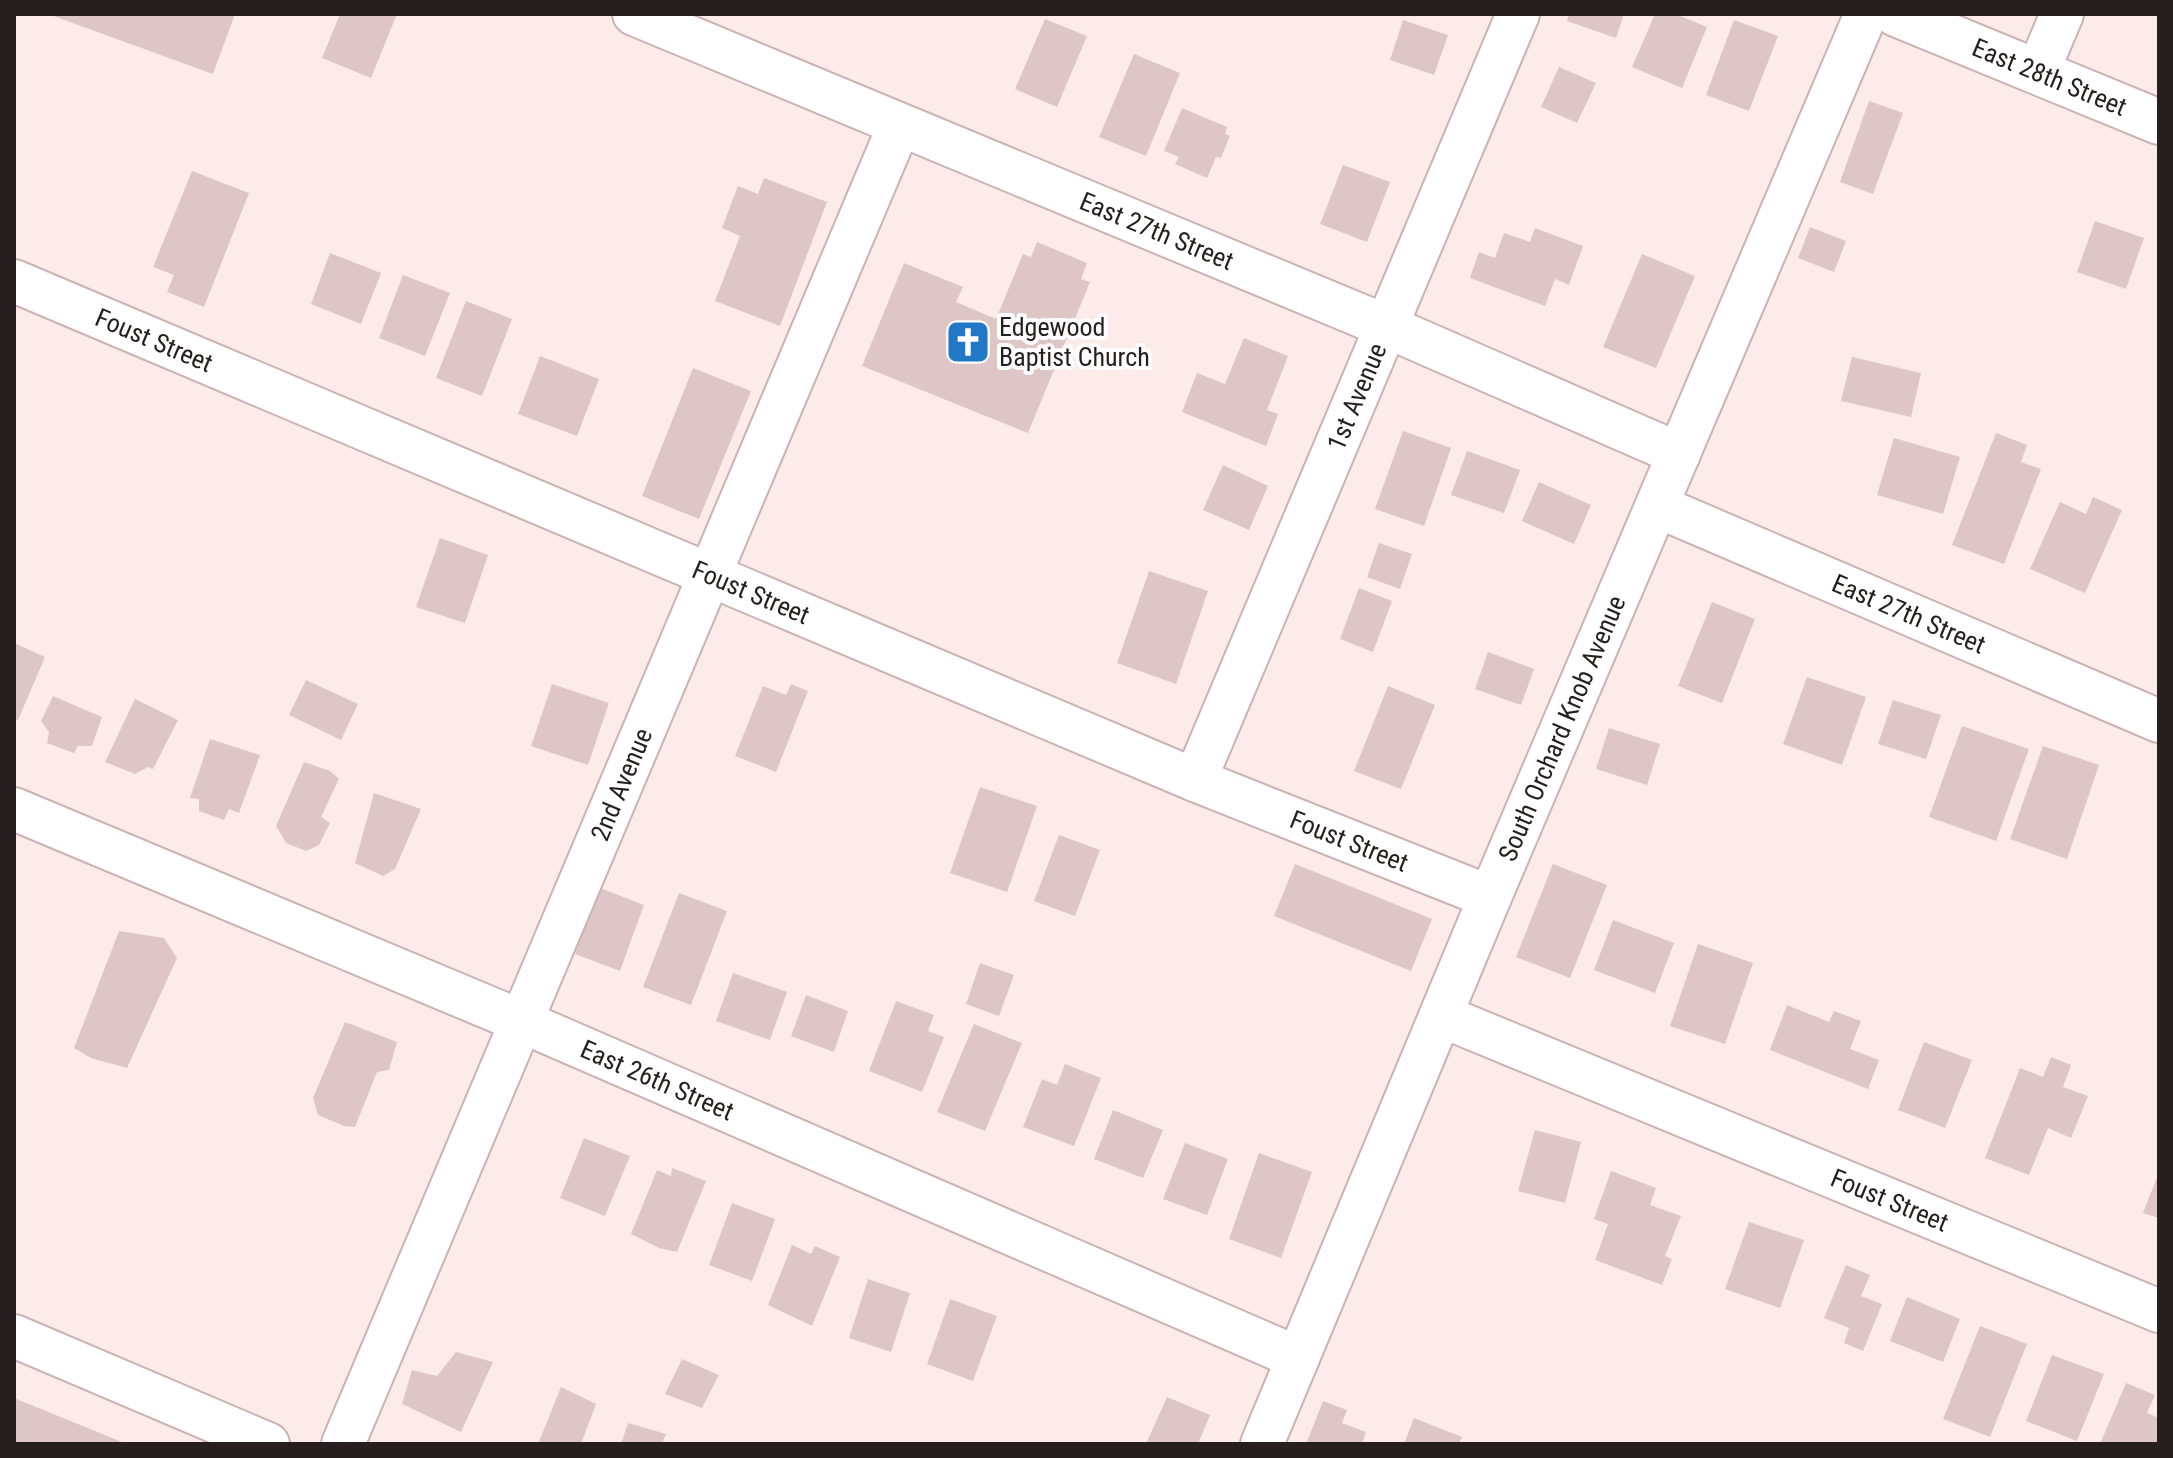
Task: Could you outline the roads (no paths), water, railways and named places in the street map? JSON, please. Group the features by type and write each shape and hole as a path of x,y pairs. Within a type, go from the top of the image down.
{"street":[{"name":"East 27th Street","path":"634,14 1388,327 1679,454"},
{"name":"1st Avenue","path":"1195,780 1518,14"},
{"name":"South Orchard Knob Avenue","path":"1262,1444 1490,897 1866,14"},
{"name":"East 28th Street","path":"1896,14 2159,122"},
{"path":"2038,71 2062,14"},
{"name":"2nd Avenue","path":"343,1444 899,126"},
{"name":"Foust Street","path":"14,281 1195,780 1490,897"},
{"name":"East 27th Street","path":"1657,506 2159,721"},
{"name":"East 26th Street","path":"14,809 523,1022 1298,1358"},
{"name":"Foust Street","path":"1442,1016 2159,1311"},
{"path":"14,1336 268,1444"}],"place":[{"name":"Edgewood Baptist Church","path":"968,342"}]}
